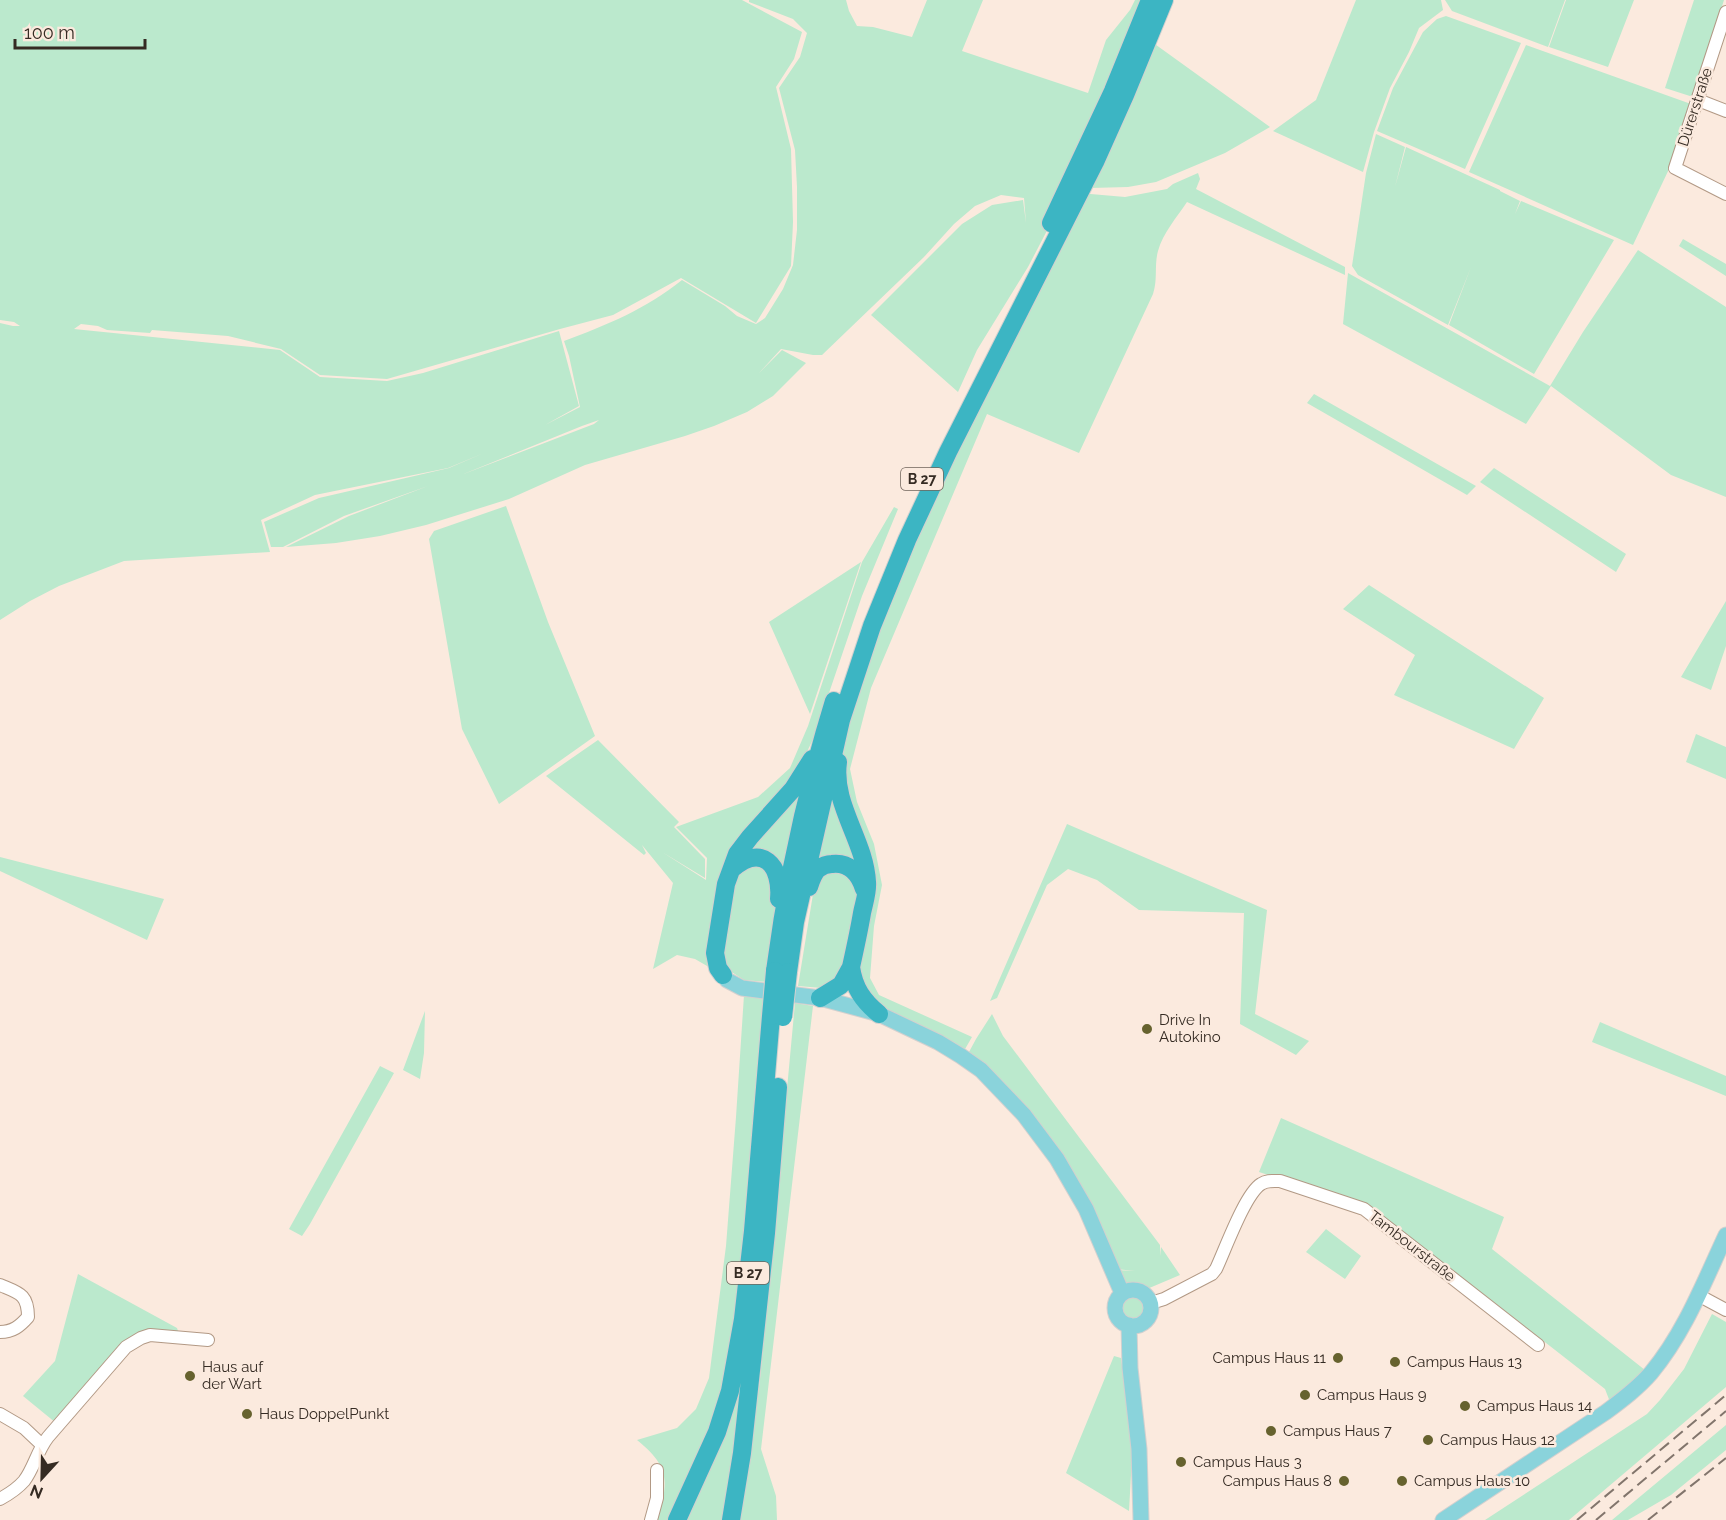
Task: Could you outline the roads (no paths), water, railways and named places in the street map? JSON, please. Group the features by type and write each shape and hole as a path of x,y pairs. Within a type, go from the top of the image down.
{"highway":[{"name":"B 27","path":"1089,159 1113,91 1150,0"},
{"name":"B 27","path":"788,920 841,720 872,626 907,540 1056,225 1125,95 1164,0"},
{"name":"B 27","path":"677,1520 717,1432 730,1391 740,1340 796,848 820,747 862,618 896,536 942,436 1056,225"},
{"name":"B 27","path":"820,998 841,985 851,967 866,896 867,881 861,852 840,796 837,768 841,720"},
{"name":"B 27","path":"723,975 718,968 715,953 726,884 736,854 793,789 820,747"},
{"name":"B 27","path":"732,869 740,861 759,856 768,862 775,870 779,881 778,907 788,920"},
{"name":"B 27","path":"788,920 803,909 813,876 825,865 844,864 854,870 860,878 866,896"},
{"name":"B 27","path":"851,967 858,993 865,1003 879,1014"},
{"name":"B 27","path":"731,1520 742,1453 766,1233 777,1016"}],"main road":[{"path":"723,975 742,988 820,998 879,1014 909,1027 981,1070 1024,1115 1057,1159 1076,1190 1122,1293"},
{"path":"1443,1520 1606,1412 1630,1394 1650,1374 1673,1345 1726,1235"},
{"path":"1127,1290 1139,1290 1151,1303 1150,1315 1146,1320 1141,1324 1129,1326 1119,1319 1115,1309 1118,1297 1127,1290"},
{"path":"1129,1326 1130,1368 1139,1449 1140,1520"}],"street":[{"name":"Dürerstraße","path":"1726,12 1675,168 1726,194"},
{"path":"1698,100 1726,111"},
{"name":"Tambourstraße","path":"1151,1303 1164,1299 1212,1274 1251,1195 1262,1183 1280,1181 1364,1209 1538,1345"},
{"path":"0,1286 25,1298 28,1304 28,1317 19,1327 0,1332"},
{"path":"1698,1295 1726,1310"},
{"path":"0,1499 23,1483 42,1445 119,1354 133,1342 150,1335 208,1340"},
{"path":"0,1414 24,1428 42,1445"},
{"path":"651,1520 657,1498 657,1470"}],"railway":[{"path":"1577,1520 1726,1395"},
{"path":"1596,1520 1726,1411"},
{"path":"1648,1520 1726,1458"}],"place":[{"name":"Drive In Autokino","path":"1147,1029"},
{"name":"Campus Haus 11","path":"1338,1358"},
{"name":"Campus Haus 13","path":"1395,1362"},
{"name":"Haus auf der Wart","path":"190,1376"},
{"name":"Campus Haus 9","path":"1305,1395"},
{"name":"Campus Haus 14","path":"1465,1406"},
{"name":"Haus DoppelPunkt","path":"247,1414"},
{"name":"Campus Haus 7","path":"1271,1431"},
{"name":"Campus Haus 12","path":"1428,1440"},
{"name":"Campus Haus 3","path":"1181,1462"},
{"name":"Campus Haus 8","path":"1344,1481"},
{"name":"Campus Haus 10","path":"1402,1481"}]}
